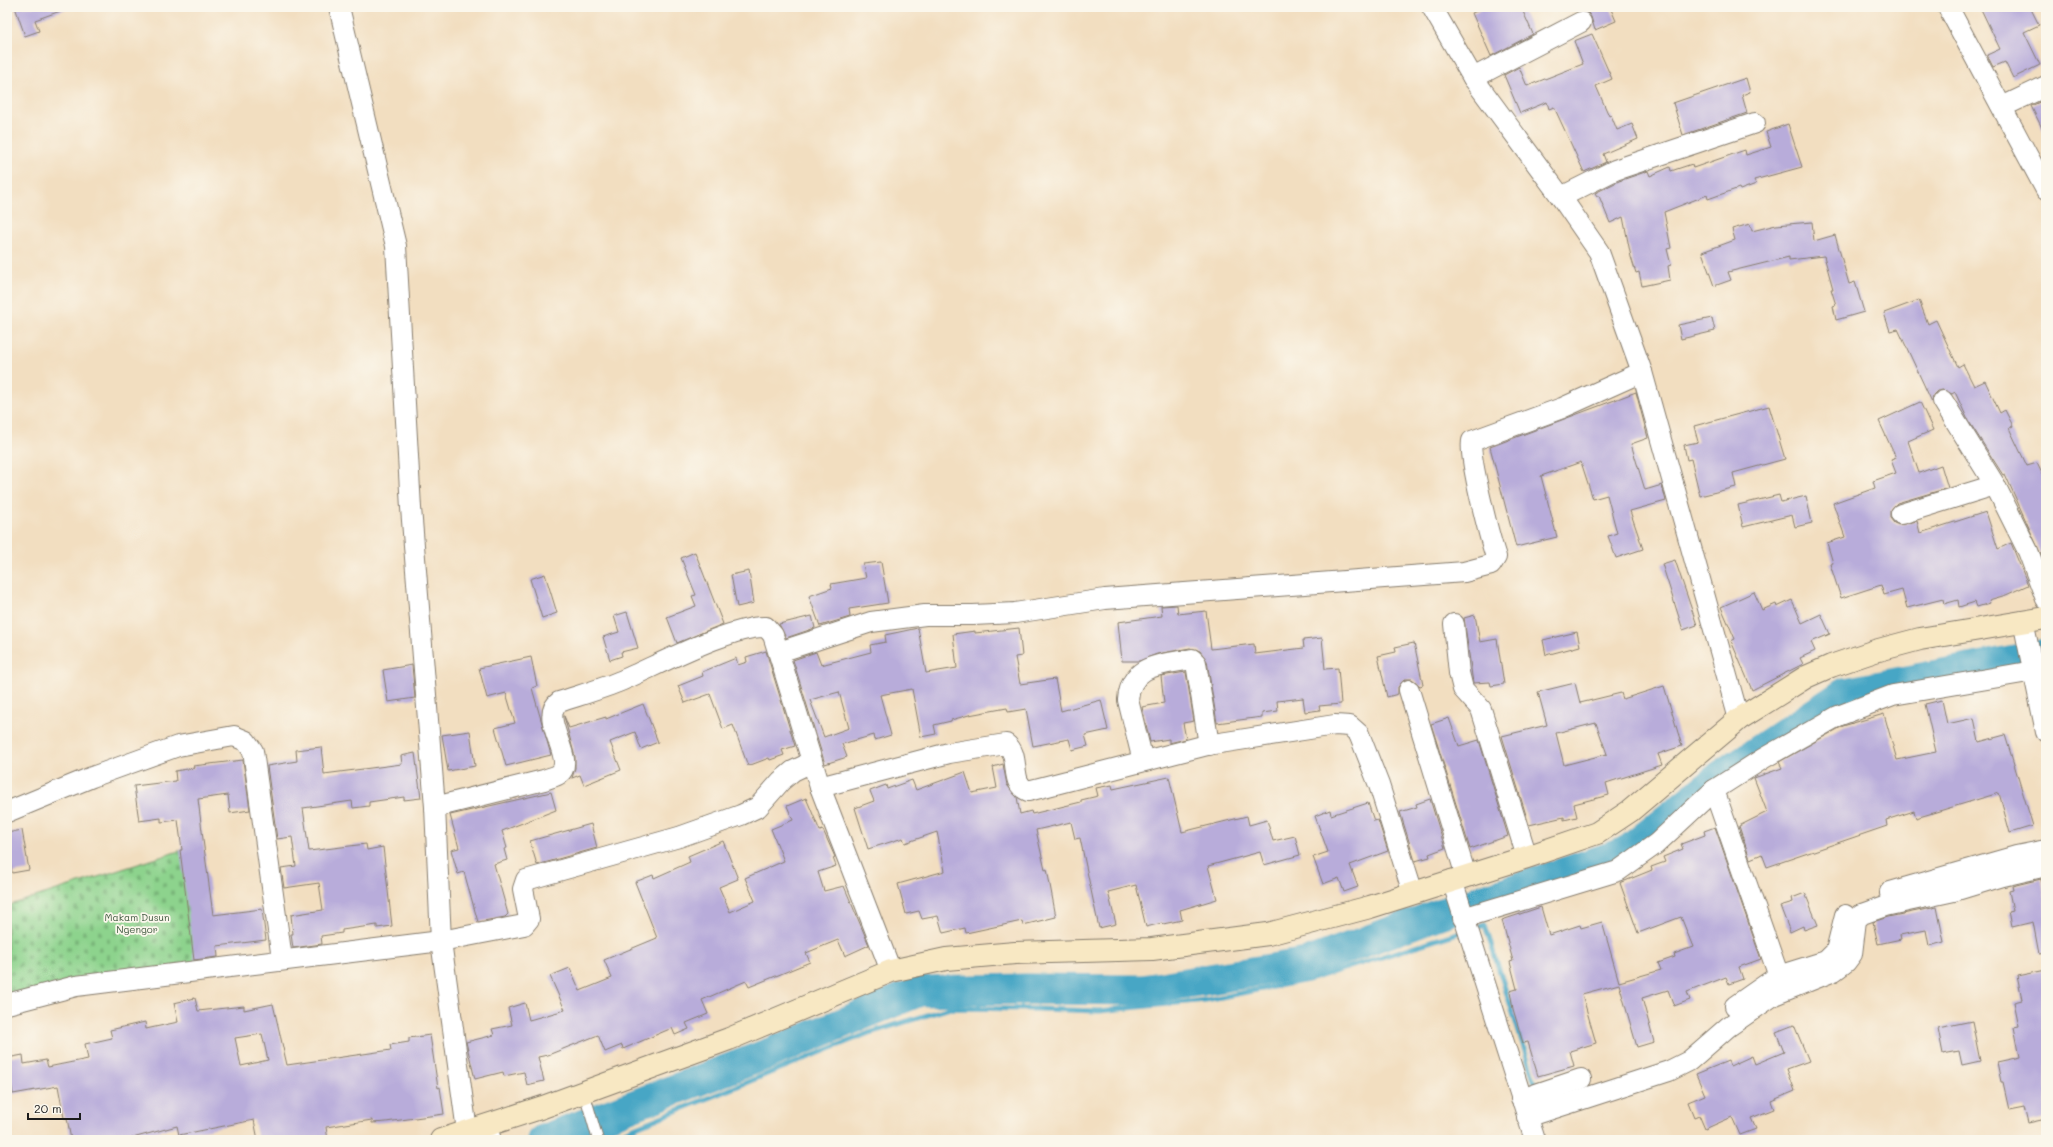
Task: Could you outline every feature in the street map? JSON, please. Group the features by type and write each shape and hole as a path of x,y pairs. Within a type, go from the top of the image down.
{"street":[{"path":"339,7 396,246 412,515 435,807 441,941 482,1132"},
{"path":"1432,7 1473,78 1562,197 1599,252 1642,372 1740,719"},
{"path":"1948,7 2046,190"},
{"path":"1473,78 1581,22"},
{"path":"2002,107 2046,86"},
{"path":"1562,197 1615,170 1755,123"},
{"path":"779,652 871,622 917,616 1015,613 1105,599 1426,575 1479,569 1491,565 1496,557 1488,532 1472,458 1472,441 1562,408 1642,372"},
{"path":"1943,400 1994,485 2028,552 2046,599"},
{"path":"1902,514 1994,485"},
{"path":"441,1140 482,1132 586,1099 890,971 946,959 1015,953 1152,949 1268,934 1457,882 1597,833 1630,812 1740,719 1806,677 1831,666 1875,651 1920,639 2025,629 2046,618"},
{"path":"1454,624 1459,673 1463,689 1482,709 1527,857"},
{"path":"435,807 544,780 559,774 563,768 563,756 551,715 553,706 559,702 621,681 720,638 756,626 766,627 773,635 820,787 890,971"},
{"path":"2025,629 2037,667 2046,732"},
{"path":"1142,761 1128,700 1132,681 1146,668 1192,659 1196,663 1209,745"},
{"path":"1464,924 1618,871 1656,844 1714,790 1764,758 1838,716 1893,695 2037,667"},
{"path":"1409,690 1457,882 1464,924 1528,1096 1539,1113 1535,1140"},
{"path":"820,787 949,753 1006,744 1011,747 1013,753 1018,784 1028,791 1209,745 1335,725 1350,726 1359,734 1379,785 1413,893"},
{"path":"7,812 92,777 178,746 234,736 246,741 253,751 282,959"},
{"path":"7,1004 76,986 282,959 441,941 524,925 529,919 523,889 526,880 679,837 741,815 758,807 793,771 812,762"},
{"path":"1714,790 1781,983"},
{"path":"1539,1113 1669,1071 1683,1059 1728,1027 1781,983 1826,961 1836,951 1839,943 1842,920 1847,911 1854,904 1937,878 2016,856 2046,850"},
{"path":"1781,983 1834,970 1846,962 1852,954 1856,920 1862,914 1884,906 1954,891 2003,876 2046,866"},
{"path":"1528,1096 1581,1079"}],"lane":[{"path":"586,1099 597,1137"}],"green space":[{"name":"Makam Dusun Ngengor","path":"185,849 198,970 7,1004 7,906"}],"building":[{"path":"15,7 66,7 66,9 35,20 39,31 25,36"},
{"path":"1486,7 1521,7 1533,34 1491,56 1472,13"},
{"path":"1584,7 1610,7 1616,21 1595,30 1591,17"},
{"path":"1980,7 2030,7 2039,25 2024,32 2040,65 2013,78 2005,62 1993,67 1987,55 2000,49"},
{"path":"1592,34 1612,79 1596,86 1609,116 1611,115 1617,130 1632,124 1638,139 1603,154 1606,162 1584,172 1554,107 1549,109 1547,102 1520,113 1504,75 1519,67 1527,86 1583,64 1574,41"},
{"path":"1746,78 1750,92 1742,95 1747,113 1683,135 1673,103"},
{"path":"2046,99 2046,136 2031,106"},
{"path":"1788,124 1802,167 1754,180 1756,184 1740,190 1739,188 1708,199 1707,195 1664,212 1671,248 1667,249 1671,265 1668,266 1670,280 1642,286 1639,272 1636,273 1631,257 1623,217 1610,223 1599,196 1595,193 1619,181 1648,171 1650,176 1670,167 1671,171 1692,164 1693,168 1745,150 1746,155 1771,147 1766,132"},
{"path":"1812,222 1814,241 1835,235 1849,284 1855,282 1864,312 1836,320 1833,306 1836,305 1831,289 1833,289 1824,256 1789,260 1789,257 1728,272 1731,280 1714,286 1702,252 1735,240 1732,229 1750,224 1752,231 1776,225"},
{"path":"1919,300 1928,324 1936,320 1958,367 1963,364 1974,386 1985,381 2000,413 2005,410 2013,426 2009,428 2027,466 2037,463 2046,482 2046,566 2005,474 2003,475 1968,420 1955,392 1952,394 1943,390 1937,391 1933,395 1932,402 1898,329 1890,331 1884,313"},
{"path":"1712,318 1715,331 1681,339 1678,325"},
{"path":"1636,392 1648,438 1631,444 1645,490 1662,485 1666,501 1630,511 1643,549 1616,558 1608,536 1617,533 1607,495 1593,499 1581,462 1541,476 1557,537 1516,547 1490,447"},
{"path":"1920,402 1933,430 1908,441 1919,473 1941,465 1948,488 1897,503 1890,511 1890,518 1894,523 1899,525 1917,521 1920,533 1986,512 1998,549 2011,543 2028,585 2006,595 1989,600 1990,603 1977,607 1975,602 1959,607 1958,600 1944,604 1943,599 1907,608 1902,590 1884,595 1881,585 1841,598 1830,564 1833,563 1827,543 1845,537 1833,503 1875,488 1873,481 1896,473 1891,460 1896,458 1879,421"},
{"path":"1769,406 1785,459 1733,473 1736,487 1700,496 1691,459 1687,460 1684,445 1698,442 1694,426"},
{"path":"1779,495 1781,502 1806,496 1812,523 1795,527 1792,515 1743,527 1738,505"},
{"path":"695,552 723,624 677,643 667,617 696,606 692,596 696,595 681,558"},
{"path":"1675,560 1697,625 1683,630 1662,564"},
{"path":"881,562 888,603 849,609 850,617 820,626 809,596 832,588 831,584 866,578 863,564"},
{"path":"749,571 754,603 737,607 731,575"},
{"path":"545,574 557,613 542,618 530,579"},
{"path":"1754,592 1762,610 1776,604 1777,607 1792,600 1802,623 1821,614 1830,634 1811,642 1815,651 1800,658 1803,664 1752,690 1731,641 1735,639 1721,607"},
{"path":"1177,605 1178,614 1206,611 1211,649 1254,644 1255,654 1304,648 1303,640 1322,638 1325,669 1338,668 1341,704 1319,706 1320,710 1305,712 1303,698 1277,701 1278,711 1262,713 1262,717 1217,723 1207,661 1200,651 1190,648 1157,654 1139,661 1122,661 1118,622 1162,616 1161,606"},
{"path":"627,612 638,648 621,652 622,656 610,660 603,637 619,632 614,616"},
{"path":"1475,615 1480,642 1497,639 1504,684 1491,686 1490,682 1473,683 1464,618"},
{"path":"812,616 815,628 786,638 779,624"},
{"path":"918,628 926,673 957,668 953,634 1019,628 1022,656 1015,657 1020,684 1055,679 1061,711 1101,700 1108,730 1085,735 1088,746 1072,750 1069,739 1033,746 1026,709 1008,712 1007,708 969,715 934,725 936,734 921,737 912,689 880,695 891,735 875,740 874,735 842,744 847,757 825,764 793,660 816,652 821,665 871,652 870,645 886,642 885,635","holes":["839,692 849,728 824,737 810,700"]},
{"path":"1577,632 1580,646 1546,655 1543,640"},
{"path":"1414,643 1423,685 1420,686 1412,679 1405,679 1398,687 1398,694 1387,697 1378,656 1396,652 1395,647"},
{"path":"766,651 795,746 782,750 784,755 770,760 769,758 748,766 733,725 723,729 710,694 685,703 678,686 703,676 702,672 736,658 738,665 747,662 746,657"},
{"path":"531,657 537,686 532,688 551,755 506,766 495,728 515,723 506,693 487,698 479,668"},
{"path":"412,665 415,698 388,702 383,670"},
{"path":"1186,672 1194,721 1183,723 1186,739 1169,743 1169,739 1150,742 1142,707 1164,703 1161,676"},
{"path":"1575,683 1580,703 1621,693 1623,699 1664,686 1682,746 1658,754 1662,765 1606,783 1609,795 1574,804 1577,817 1564,820 1564,817 1529,825 1502,736 1547,725 1538,692","holes":["1596,723 1607,754 1564,765 1556,733"]},
{"path":"1942,700 1947,724 1974,718 1979,742 2005,735 2033,826 2010,833 1999,793 1916,818 1914,811 1886,820 1887,826 1767,867 1762,854 1750,859 1739,826 1767,812 1754,778 1782,768 1779,762 1843,726 1884,714 1897,760 1936,752 1925,704"},
{"path":"643,704 658,742 641,749 635,732 610,742 621,770 584,785 580,775 572,778 575,768 575,757 564,716 569,728 606,717 606,719"},
{"path":"1449,718 1459,746 1479,740 1508,836 1470,849 1431,724"},
{"path":"470,731 475,766 448,771 442,735"},
{"path":"321,747 324,774 402,764 401,756 415,753 421,798 404,800 404,797 369,802 369,806 353,808 352,801 303,808 309,851 366,844 367,850 383,847 392,926 377,928 377,925 342,930 342,933 321,936 322,944 293,948 291,915 323,910 319,883 284,888 281,868 296,866 292,837 277,839 267,766 297,761 296,750"},
{"path":"243,760 250,810 230,813 228,795 198,799 204,847 213,915 262,909 266,940 217,946 218,957 194,960 180,850 182,850 178,820 161,822 161,818 139,821 134,786 176,781 175,771 194,768 193,766"},
{"path":"1003,764 1007,785 1017,797 1020,814 1031,811 1032,814 1081,802 1081,800 1098,796 1096,788 1112,785 1113,789 1169,777 1182,832 1247,816 1249,825 1267,820 1273,841 1295,836 1300,855 1264,865 1260,852 1208,866 1217,899 1180,910 1182,920 1163,924 1146,927 1136,885 1108,892 1116,924 1099,928 1080,838 1075,839 1071,822 1036,830 1045,870 1047,869 1056,917 1023,925 1022,921 966,933 965,928 943,933 938,916 922,919 919,911 906,914 898,884 945,871 937,832 905,843 903,838 868,849 855,808 874,801 870,791 886,785 887,789 912,780 916,790 965,772 972,793 997,788 993,767"},
{"path":"551,792 556,810 502,831 507,848 504,849 507,860 494,864 508,914 505,917 478,922 464,872 458,874 451,850 459,848 450,815"},
{"path":"806,798 820,831 823,830 835,857 833,858 836,866 818,872 824,891 844,886 869,945 845,956 838,940 806,953 810,962 749,987 746,981 702,1000 708,1014 686,1023 689,1029 675,1035 672,1028 623,1049 622,1045 605,1052 598,1035 548,1055 538,1057 544,1081 527,1085 524,1072 504,1076 503,1072 475,1079 466,1042 494,1035 492,1029 512,1025 508,1008 525,1003 529,1020 565,1010 550,976 570,968 580,991 612,978 604,960 657,938 635,882 653,875 654,878 690,862 688,856 723,841 738,879 719,887 730,912 755,901 745,878 784,861 771,829 793,820 787,806"},
{"path":"1430,799 1445,848 1429,854 1430,857 1415,861 1400,812 1417,807 1416,804"},
{"path":"1368,803 1374,821 1378,820 1388,851 1350,865 1358,887 1344,892 1339,878 1323,884 1313,857 1328,852 1315,816 1330,810 1331,815"},
{"path":"591,824 597,848 537,865 530,841"},
{"path":"1715,827 1761,959 1739,967 1743,979 1729,984 1726,977 1687,992 1690,1000 1674,1006 1668,990 1642,998 1654,1042 1637,1047 1619,984 1582,994 1596,1043 1570,1051 1574,1066 1538,1076 1528,1042 1523,1043 1513,1009 1510,991 1517,989 1510,962 1513,961 1502,920 1541,907 1549,935 1580,925 1581,928 1602,922 1619,982 1661,970 1658,963 1675,957 1674,954 1693,947 1681,917 1638,933 1620,883 1652,870 1651,867 1665,862 1663,857 1683,849 1681,844 1705,835 1704,831"},
{"path":"22,830 29,870 12,873 7,845 7,833"},
{"path":"2041,879 2046,901 2046,953 2039,954 2033,922 2012,927 2009,912 2013,911 2009,891 2013,890 2012,886"},
{"path":"1805,893 1818,925 1804,930 1803,926 1790,932 1780,906 1793,902 1792,898"},
{"path":"1937,907 1944,942 1929,946 1926,930 1900,935 1901,939 1878,944 1873,922 1888,917"},
{"path":"2046,970 2046,1119 2028,1123 2024,1106 2009,1109 1997,1062 2020,1057 2014,1027 2019,1026 2014,1002 2022,1000 2017,976"},
{"path":"195,998 198,1011 244,1006 244,1010 273,1004 287,1065 391,1050 390,1045 409,1042 409,1038 430,1035 438,1088 440,1087 444,1114 386,1122 372,1123 372,1120 326,1127 328,1140 258,1140 254,1120 179,1135 177,1126 125,1140 71,1140 67,1118 64,1118 58,1086 13,1094 7,1058 23,1055 24,1064 46,1060 48,1067 88,1059 85,1044 112,1038 110,1030 145,1022 146,1029 178,1022 174,1003","holes":["262,1034 268,1060 241,1066 235,1038"]},
{"path":"1972,1021 1980,1061 1962,1065 1959,1051 1943,1054 1938,1028"},
{"path":"1794,1025 1809,1061 1787,1069 1795,1091 1771,1101 1774,1109 1751,1118 1756,1129 1740,1135 1732,1117 1705,1129 1699,1115 1694,1117 1688,1102 1705,1095 1696,1074 1728,1061 1730,1066 1752,1056 1755,1064 1784,1052 1776,1032"}],"waterway":[{"path":"543,1140 770,1053 920,991 1026,989 1143,990 1307,963 1442,913 1626,852 1719,777 1845,693 2046,654"},
{"path":"1472,929 1485,925 1537,1089"},
{"path":"604,1140 869,1033 950,1008 1099,1011 1206,1000 1308,980 1464,931"}]}
